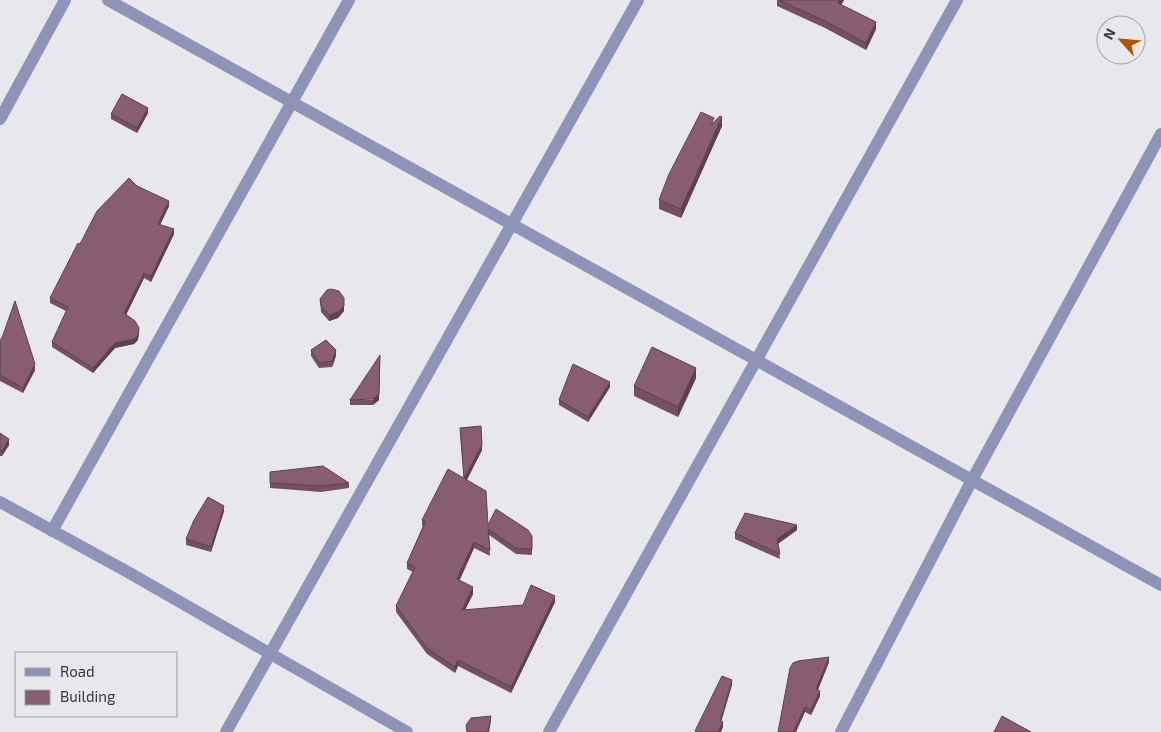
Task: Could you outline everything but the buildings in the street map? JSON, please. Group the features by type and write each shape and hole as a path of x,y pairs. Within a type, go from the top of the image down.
{"street":[{"path":"0,120 65,0"},
{"path":"108,0 1161,585"},
{"path":"52,530 349,0"},
{"path":"226,732 638,0"},
{"path":"549,732 957,0"},
{"path":"841,732 972,480 1161,134"},
{"path":"0,502 126,571 407,732"}]}
